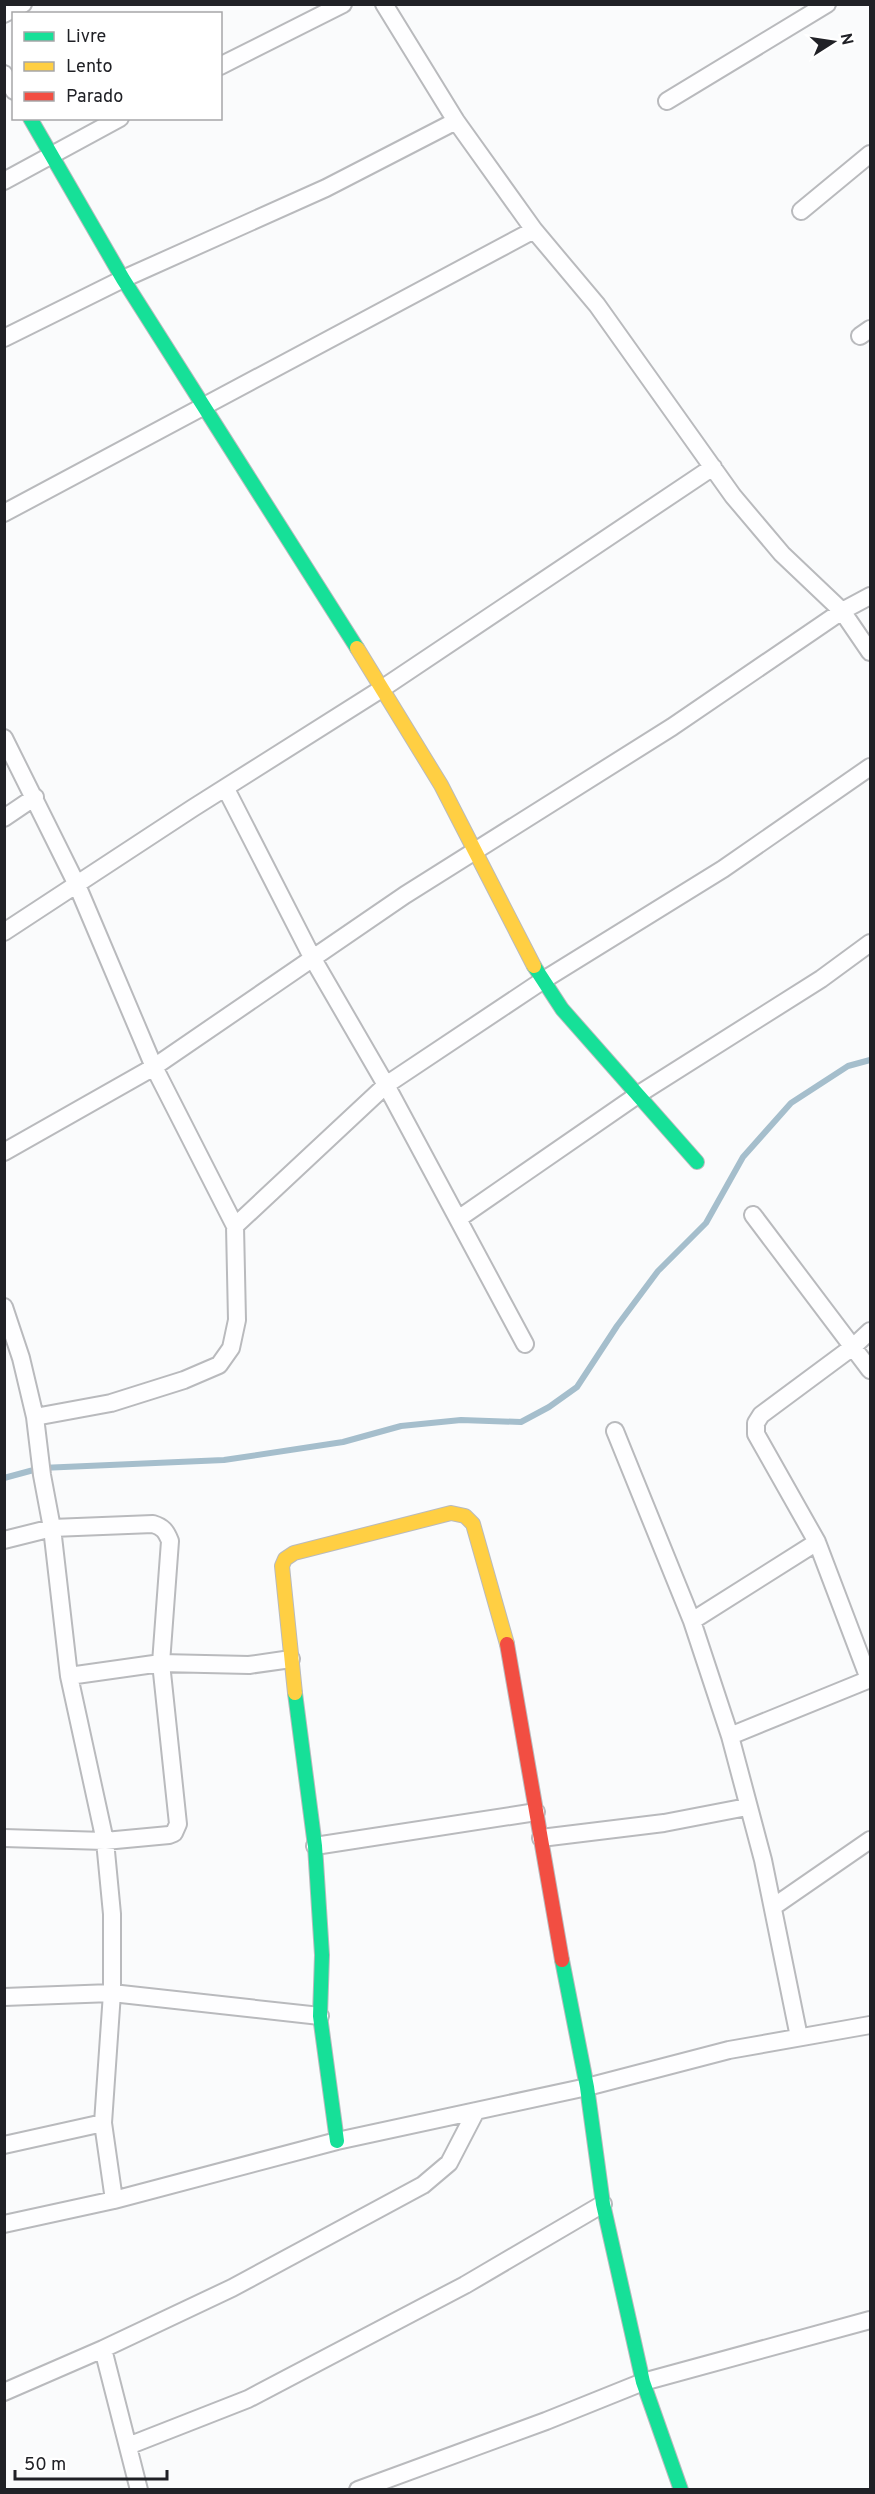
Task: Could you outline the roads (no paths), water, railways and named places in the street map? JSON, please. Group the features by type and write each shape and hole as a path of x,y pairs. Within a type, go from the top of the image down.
{"street":[{"path":"4,14 23,4"},
{"path":"222,65 343,4"},
{"path":"384,4 456,121 534,230 597,305 733,496 782,554 843,610 870,652"},
{"path":"667,101 827,4"},
{"path":"4,74 12,88"},
{"path":"31,120 123,279 383,688 441,785 542,981 562,1008 697,1162"},
{"path":"4,181 116,120"},
{"path":"4,338 123,279 326,188 456,121"},
{"path":"801,211 870,154"},
{"path":"4,513 534,230"},
{"path":"4,932 383,688 713,467"},
{"path":"4,1152 154,1067 405,895 672,727 843,610 870,596"},
{"path":"4,738 36,797 77,885 154,1067 235,1226 237,1320 231,1348 219,1365 184,1380 111,1403 35,1417"},
{"path":"235,1226 386,1085 542,981 723,868 870,767"},
{"path":"226,789 312,959 386,1085 525,1344"},
{"path":"4,818 36,797"},
{"path":"458,1219 639,1094 821,980 870,943"},
{"path":"753,1215 870,1370"},
{"path":"4,1307 21,1358 35,1417 42,1475 52,1528 69,1676 105,1841 112,1914 112,1993 103,2123 114,2200"},
{"path":"730,1736 870,1679 817,1542 760,1445 756,1434 756,1423 761,1415 854,1346 870,1331"},
{"path":"615,1431 693,1621 730,1736 747,1807 763,1860 799,2037"},
{"path":"337,2141 320,2016 322,1955 315,1846 291,1659 282,1566 285,1559 294,1553 451,1513 465,1516 473,1524 509,1651 558,1940 587,2087 603,2204 643,2382 681,2490"},
{"path":"4,1540 52,1528 153,1524 162,1527 170,1541 161,1663 177,1829 174,1833 162,1836 105,1841 4,1838"},
{"path":"693,1621 817,1542"},
{"path":"69,1676 161,1663 249,1665 291,1659"},
{"path":"541,1838 664,1823 747,1807"},
{"path":"315,1846 536,1812"},
{"path":"773,1907 870,1840"},
{"path":"4,1997 112,1993 320,2016"},
{"path":"4,2224 114,2200 337,2141 587,2087 729,2050 870,2025"},
{"path":"4,2392 103,2349 232,2288 423,2185 449,2163 476,2111"},
{"path":"4,2145 103,2123"},
{"path":"128,2446 248,2399 465,2285 603,2204"},
{"path":"358,2490 546,2421 643,2382 870,2320"},
{"path":"103,2349 139,2490"}],"waterway":[{"path":"4,1478 41,1468 224,1460 343,1442 401,1426 461,1420 521,1422 549,1407 577,1387 617,1326 658,1271 706,1223 743,1157 791,1103 848,1066 870,1060"}]}
